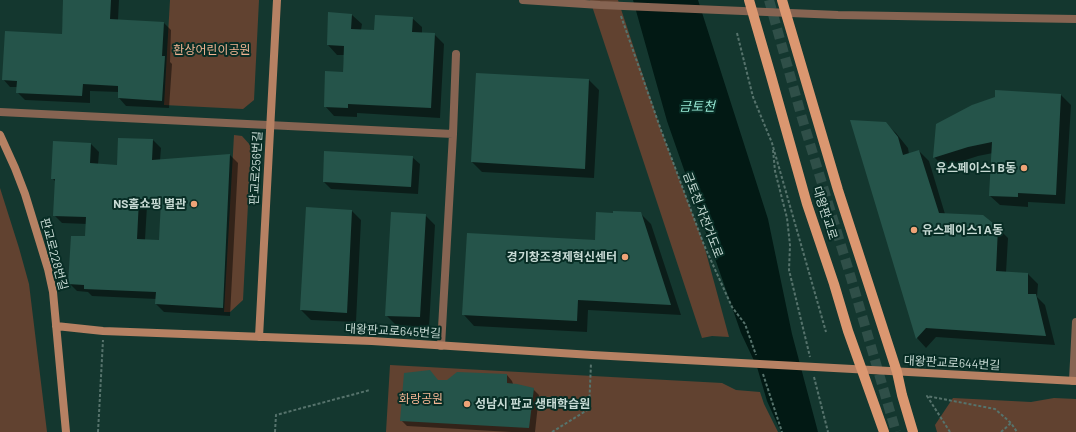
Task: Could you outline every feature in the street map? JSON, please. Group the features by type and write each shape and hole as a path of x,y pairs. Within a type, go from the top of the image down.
{"main road":[{"name":"대왕판교로","path":"749,0 807,204 848,331 884,432"},
{"name":"대왕판교로","path":"782,0 838,190 897,372 913,432"}],"street":[{"name":"판교로256번길","path":"259,337 277,0"},
{"path":"523,0 600,5 838,14 1076,19"},
{"path":"441,346 456,54"},
{"path":"0,112 453,134"},
{"name":"판교로228번길","path":"0,135 25,194 48,269 53,292 66,432"},
{"path":"1074,381 1076,322"},
{"name":"대왕판교로645번길","path":"56,326 103,330 372,342 827,368"},
{"name":"대왕판교로644번길","path":"827,368 1074,381"}],"path":[{"name":"금토천 자전거도로","path":"620,13 658,123 704,245 732,307 745,324 758,360"},
{"path":"737,33 753,97 772,143 826,332"},
{"path":"772,143 775,171 787,218 790,245 789,270 811,363"},
{"path":"98,432 103,330"},
{"path":"552,432 589,409 592,355"},
{"path":"761,368 782,432"},
{"path":"813,370 828,432"},
{"path":"275,432 276,415 370,390"},
{"path":"950,432 927,396 995,410 1012,423 1017,432"},
{"path":"1001,432 1012,423"}],"green space":[{"name":"환상어린이공원","path":"170,0 259,0 254,100 243,109 164,105"},
{"path":"590,0 618,0 661,130 704,245 729,337 712,336 702,338"},
{"path":"234,135 242,136 251,146 243,300 230,312 224,312"},
{"path":"0,188 29,284 47,432 0,432"},
{"name":"화랑공원","path":"390,365 722,383 736,390 760,392 764,404 778,432 386,432"},
{"path":"953,398 1031,402 1054,398 1076,399 1076,432 937,432 935,425"}],"water":[{"name":"금토천","path":"633,0 698,0 768,219 792,334 818,432 781,432 767,401 757,367 741,333 667,121"}],"building":[{"path":"63,0 111,0 110,19 164,22 162,56 165,56 162,101 118,98 118,86 83,84 82,96 16,93 17,81 2,80 5,31 62,34"},
{"path":"328,12 352,14 351,29 374,30 375,15 413,17 412,32 435,33 431,108 348,104 348,108 324,107 325,71 343,72 344,46 327,45"},
{"path":"476,73 589,79 585,169 471,162"},
{"name":"유스페이스1 B동","path":"995,90 1061,94 1056,195 1018,193 1018,197 989,196 992,142 968,147 933,158 936,124 972,105 995,97"},
{"name":"유스페이스1 A동","path":"850,120 886,122 898,137 903,155 919,150 939,213 983,215 998,227 996,271 1028,273 1028,294 1036,294 1046,336 926,328 916,339"},
{"path":"118,138 153,139 152,160 230,154 223,308 155,304 156,292 84,289 84,285 68,284 71,236 85,236 86,217 53,216 55,179 51,179 53,141 91,143 90,163 117,165","holes":["139,199 161,200 159,240 137,239"]},
{"path":"324,151 413,156 411,187 323,182"},
{"path":"306,207 352,210 347,313 300,310"},
{"path":"613,211 641,212 671,305 578,300 577,321 462,315 467,233 595,240 596,212 613,213"},
{"path":"391,212 426,214 420,317 385,316"},
{"name":"성남시 판교 생태학습원","path":"430,370 438,380 447,380 457,372 507,374 507,383 534,388 529,428 400,421 404,373"}],"tunnel":[{"path":"769,0 802,118 896,432"}],"place":[{"name":"유스페이스1 B동","path":"1024,168"},
{"name":"NS홈쇼핑 별관","path":"194,204"},
{"name":"유스페이스1 A동","path":"914,230"},
{"name":"경기창조경제혁신센터","path":"625,257"},
{"name":"성남시 판교 생태학습원","path":"467,404"}]}
